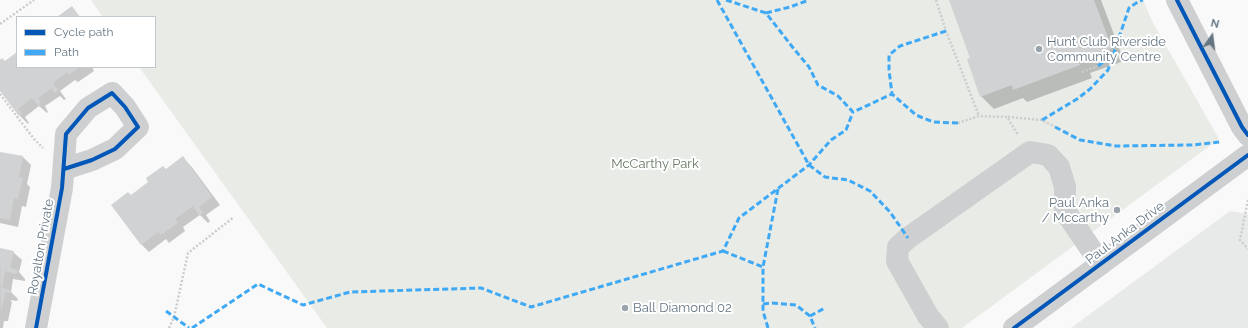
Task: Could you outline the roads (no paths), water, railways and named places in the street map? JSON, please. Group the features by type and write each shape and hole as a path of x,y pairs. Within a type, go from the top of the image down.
{"street":[{"path":"1177,0 1242,127 1248,135"},
{"path":"938,328 928,316 897,261 898,248 908,238 1030,152 1048,155 1060,167 1065,187 1065,211 1101,264"},
{"name":"Paul Anka Drive","path":"1014,328 1248,155"},
{"name":"Royalton Private","path":"36,328 62,188 64,169"}],"place":[{"name":"Hunt Club Riverside Community Centre","path":"1039,49"},
{"name":"Paul Anka / Mccarthy","path":"1117,210"},
{"name":"Ball Diamond 02","path":"625,308"}],"park label":[{"name":"McCarthy Park","path":"655,164"}]}
